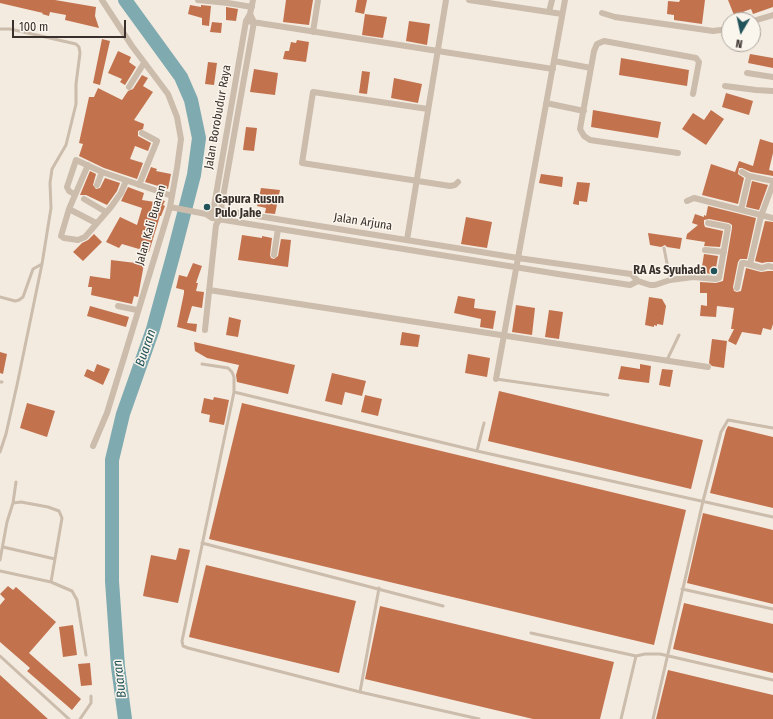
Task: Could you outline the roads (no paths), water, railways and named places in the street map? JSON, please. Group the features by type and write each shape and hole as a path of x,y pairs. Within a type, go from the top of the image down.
{"street":[{"name":"Jalan Kali Buaran","path":"93,446 107,413 137,310 172,208 172,196 181,138 177,118 168,94 100,0"},
{"path":"198,0 228,3 252,3"},
{"path":"313,32 318,0"},
{"path":"407,240 446,0"},
{"path":"468,0 562,14"},
{"path":"549,12 552,0"},
{"path":"496,378 565,0"},
{"name":"Jalan Borobudur Raya","path":"212,218 246,21 250,14 252,3"},
{"path":"602,13 714,31 721,30"},
{"path":"250,14 254,22"},
{"path":"761,19 773,15"},
{"path":"246,21 552,69"},
{"name":"Jalan Borobudur Raya","path":"205,330 217,222 221,210 254,22"},
{"path":"678,153 590,140 584,136 580,129 594,51 597,44 604,41 696,58 699,62 693,94"},
{"path":"554,61 591,68"},
{"path":"129,87 144,62"},
{"path":"238,66 246,68"},
{"path":"747,73 773,77"},
{"path":"725,86 773,91"},
{"path":"428,109 313,92 302,163 450,186 455,185 458,182"},
{"path":"546,103 584,111"},
{"path":"228,123 236,125"},
{"path":"139,185 157,141 142,133"},
{"path":"74,194 69,191 67,187 75,161 77,160 102,172 172,196"},
{"path":"88,165 74,194 61,236 62,237 81,240 121,193 126,181"},
{"path":"97,185 102,172"},
{"path":"742,172 749,176 773,181"},
{"path":"741,210 749,176"},
{"path":"750,264 761,216 773,184"},
{"path":"686,201 694,198 773,218"},
{"path":"84,199 106,212"},
{"path":"172,208 203,214 217,222"},
{"path":"69,209 96,223"},
{"path":"203,214 214,209"},
{"name":"Jalan Arjuna","path":"214,209 518,258 631,274 638,281 630,285 278,229 217,222"},
{"path":"638,281 655,286 670,280 693,277 719,278 728,227 708,223"},
{"path":"314,235 316,225"},
{"path":"274,255 278,229"},
{"path":"348,240 349,230"},
{"path":"392,247 393,238"},
{"path":"450,256 452,247"},
{"path":"705,250 724,252"},
{"path":"738,288 742,263 762,268 768,266 773,267"},
{"path":"558,274 560,264"},
{"path":"209,290 708,367"},
{"path":"118,306 137,310"}],"lane":[{"path":"0,29 10,29 76,44 79,47 80,53 76,84 76,104 64,149 52,169 50,183 51,208 42,264 17,385 6,434 0,452"},
{"path":"664,248 670,280"},
{"path":"0,298 15,301 23,297 33,269 42,264"},
{"path":"668,360 679,335"},
{"path":"202,364 228,368 234,377 234,392 182,641 183,646 360,692 479,719"},
{"path":"496,378 608,395"},
{"path":"234,392 477,451 773,517"},
{"path":"652,719 668,656 703,501 721,432 728,420 773,428"},
{"path":"477,451 484,423"},
{"path":"0,560 10,509 13,503 16,482"},
{"path":"13,503 21,502 48,507 59,511 62,518 51,582"},
{"path":"202,543 379,588 443,606"},
{"path":"2,547 55,559"},
{"path":"0,571 51,582 72,591 77,600 86,656"},
{"path":"360,692 379,588"},
{"path":"682,589 773,609"},
{"path":"531,633 636,656 645,654 668,656 773,680"},
{"path":"0,656 68,719"},
{"path":"621,719 636,656"},
{"path":"80,719 91,703 91,696"}],"waterway":[{"name":"Buaran","path":"125,0 181,77 191,100 199,138 194,175 173,256 153,329 123,414 112,460 112,581 118,667 125,719"}],"place":[{"name":"Gapura Rusun Pulo Jahe","path":"207,207"},
{"name":"RA As Syuhada","path":"714,271"}]}
